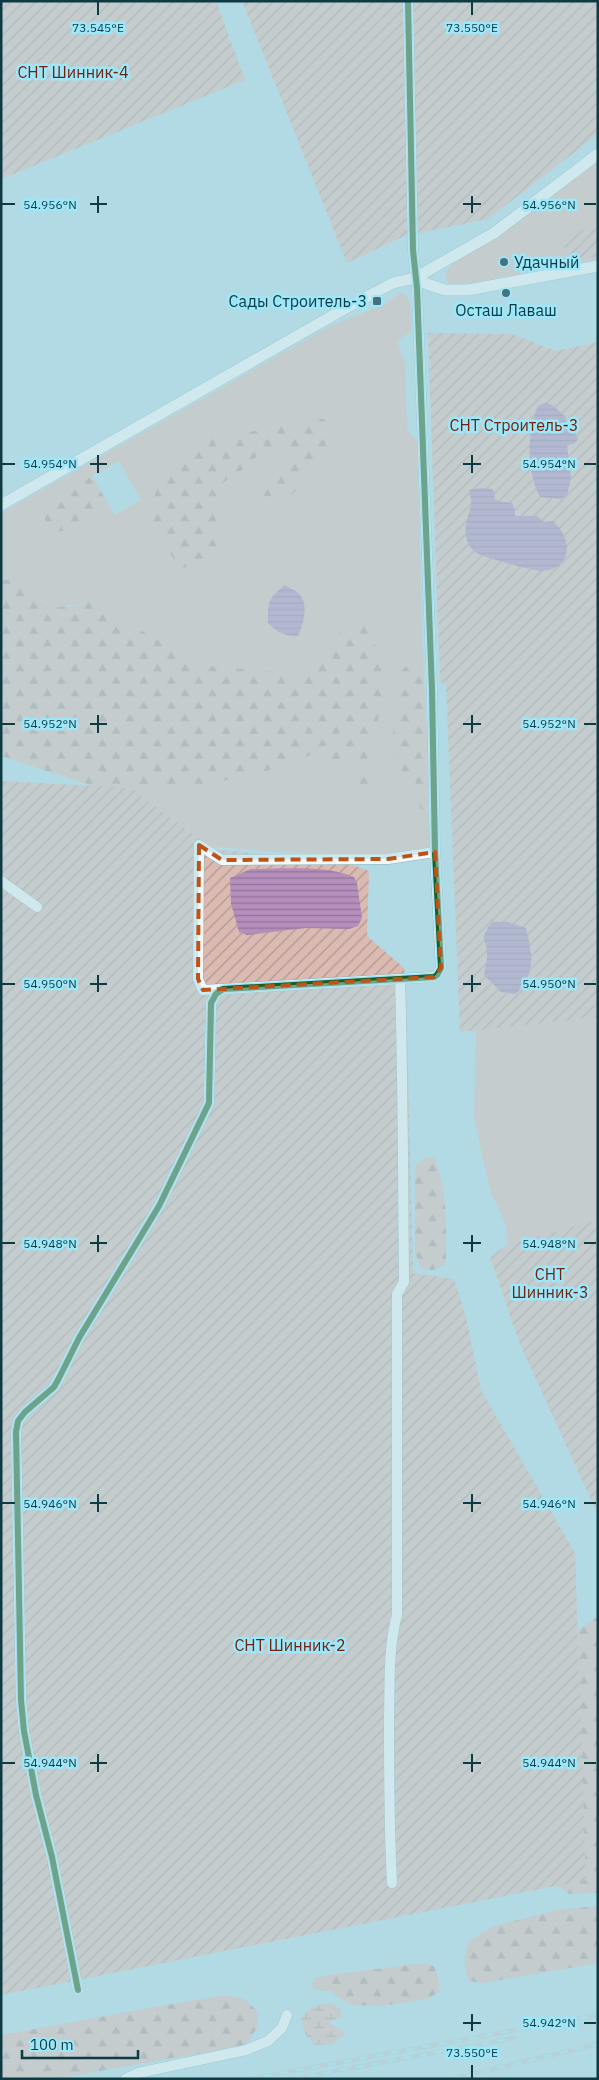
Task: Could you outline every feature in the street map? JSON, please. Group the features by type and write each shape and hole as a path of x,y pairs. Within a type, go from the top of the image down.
{"street":[{"path":"408,1 413,250 416,266 432,690 435,852 441,968 438,975 434,977 203,990 198,980 199,845 222,860 388,859 435,852"},
{"path":"1,505 346,308 393,283 415,278 494,234 598,154"},
{"path":"415,278 445,290 468,290 598,266"},
{"path":"1,881 37,907"},
{"path":"392,1883 389,1792 392,1633 397,1615 397,1294 404,1282 402,1157 404,1092 400,979"},
{"path":"78,1990 52,1857 36,1795 24,1731 21,1700 16,1432 18,1421 25,1412 54,1386 59,1378 79,1338 159,1206 206,1110 209,1103 211,1003 216,994 223,989"},
{"path":"124,2079 138,2073 246,2050 268,2041 282,2028 287,2014"}],"highlighted area":[{"path":"199,845 222,860 388,859 435,852 441,968 434,977 203,990 198,979"}],"green space":[{"name":"СНТ Шинник-4","path":"1,1 216,1 245,80 1,179"},
{"path":"242,1 598,1 598,134 488,219 404,236 347,263"},
{"path":"598,161 598,259 457,285 449,283 445,277 447,270 453,264 505,232"},
{"path":"598,219 598,256 574,262 563,244"},
{"path":"400,293 406,295 410,304 412,331 397,341 405,363 407,426 410,435 417,439 423,662 414,663 396,676 397,705 393,747 407,776 415,781 422,809 422,819 426,817 428,790 430,848 388,853 351,854 191,847 118,794 214,783 295,764 350,724 359,725 363,760 360,773 368,774 367,760 388,682 371,634 332,641 305,674 205,666 145,633 116,614 89,602 56,608 37,598 18,580 1,580 1,513 332,325 383,305","holes":["333,428 324,458 315,465 292,495 289,451 278,446 258,455 241,471 224,482 217,497 222,515 168,470 188,456 202,441","119,461 141,500 114,515 113,512 45,520 41,511 92,476"]},
{"name":"СНТ Строитель-3","path":"428,333 513,334 556,351 598,342 598,1017 460,1032 446,685 440,682"},
{"path":"324,419 333,428 330,447 324,458 315,465 292,495 271,497 261,495 262,485 289,461 288,451 278,446 258,455 241,471 224,482 217,497 222,515 214,558 202,566 180,568 150,523 152,502 159,484 168,470 188,456 202,441"},
{"path":"92,476 113,512 88,515 72,529 51,533 41,511"},
{"path":"1,580 18,580 42,602 57,607 89,602 116,614 145,633 205,666 305,674 332,640 348,624 361,622 371,634 388,682 367,760 369,791 359,796 355,792 363,760 336,768 330,757 359,732 359,725 350,724 328,744 295,764 214,783 118,794 1,756"},
{"path":"423,662 429,765 424,826 415,781 395,764 393,733 397,705 396,676 407,665"},
{"name":"СНТ Шинник-2","path":"1,781 130,788 213,849 347,863 369,871 367,936 404,968 406,985 413,1273 454,1279 466,1317 481,1390 575,1553 586,1880 1,1995"},
{"path":"598,1003 598,1227 508,1250 506,1225 490,1190 474,1118 476,1035 472,1023"},
{"path":"426,1157 435,1159 442,1184 445,1211 446,1264 433,1270 421,1269 415,1253 416,1165"},
{"name":"СНТ Шинник-3","path":"598,1220 598,1515 519,1342 490,1257 507,1245"},
{"path":"598,1616 598,1893 569,1894 498,1846 561,1642"},
{"path":"598,1906 598,1963 483,1983 469,1981 465,1961 469,1941 494,1926 557,1910"},
{"path":"424,1963 434,1966 439,1981 439,1992 427,1999 382,2006 352,2005 336,1996 333,1991 315,1990 312,1985 314,1978"},
{"path":"226,1995 245,1999 258,2012 257,2028 245,2045 56,2079 1,2079 1,2035"},
{"path":"326,2003 339,2009 341,2017 330,2021 331,2024 345,2032 343,2037 338,2038 333,2044 315,2045 306,2035 301,2020 311,2008"}],"shaded area":[{"path":"546,403 552,405 566,417 566,429 574,431 578,439 574,444 567,445 571,477 567,495 561,499 540,497 530,465 530,440 534,416 538,406"},
{"path":"492,489 495,493 494,498 498,501 512,503 515,516 537,516 544,522 553,521 560,528 566,544 567,552 560,565 542,571 497,560 475,552 466,538 466,524 471,503 469,490"},
{"path":"285,585 303,599 305,610 298,636 282,633 268,623 270,601"},
{"path":"251,869 317,869 343,873 354,877 357,883 362,918 358,926 349,929 306,928 247,935 239,932 231,904 230,878"},
{"path":"492,922 508,922 526,928 531,955 530,970 523,986 516,994 501,992 484,975 487,950 484,937"}],"railway":[{"path":"249,2079 598,2015"},
{"path":"293,2079 514,2038"},
{"path":"451,2079 598,2044"}],"cycle path":[{"path":"78,1990 52,1857 36,1795 24,1731 21,1700 16,1432 18,1421 25,1412 54,1387 79,1338 159,1206 209,1103 211,1003 216,994 223,989 434,977 441,968 435,852 432,690 417,288 413,250 408,1"}],"place":[{"name":"Удачный","path":"504,262"},
{"name":"Осташ Лаваш","path":"506,293"},
{"name":"Сады Строитель-3","path":"377,301"}]}
